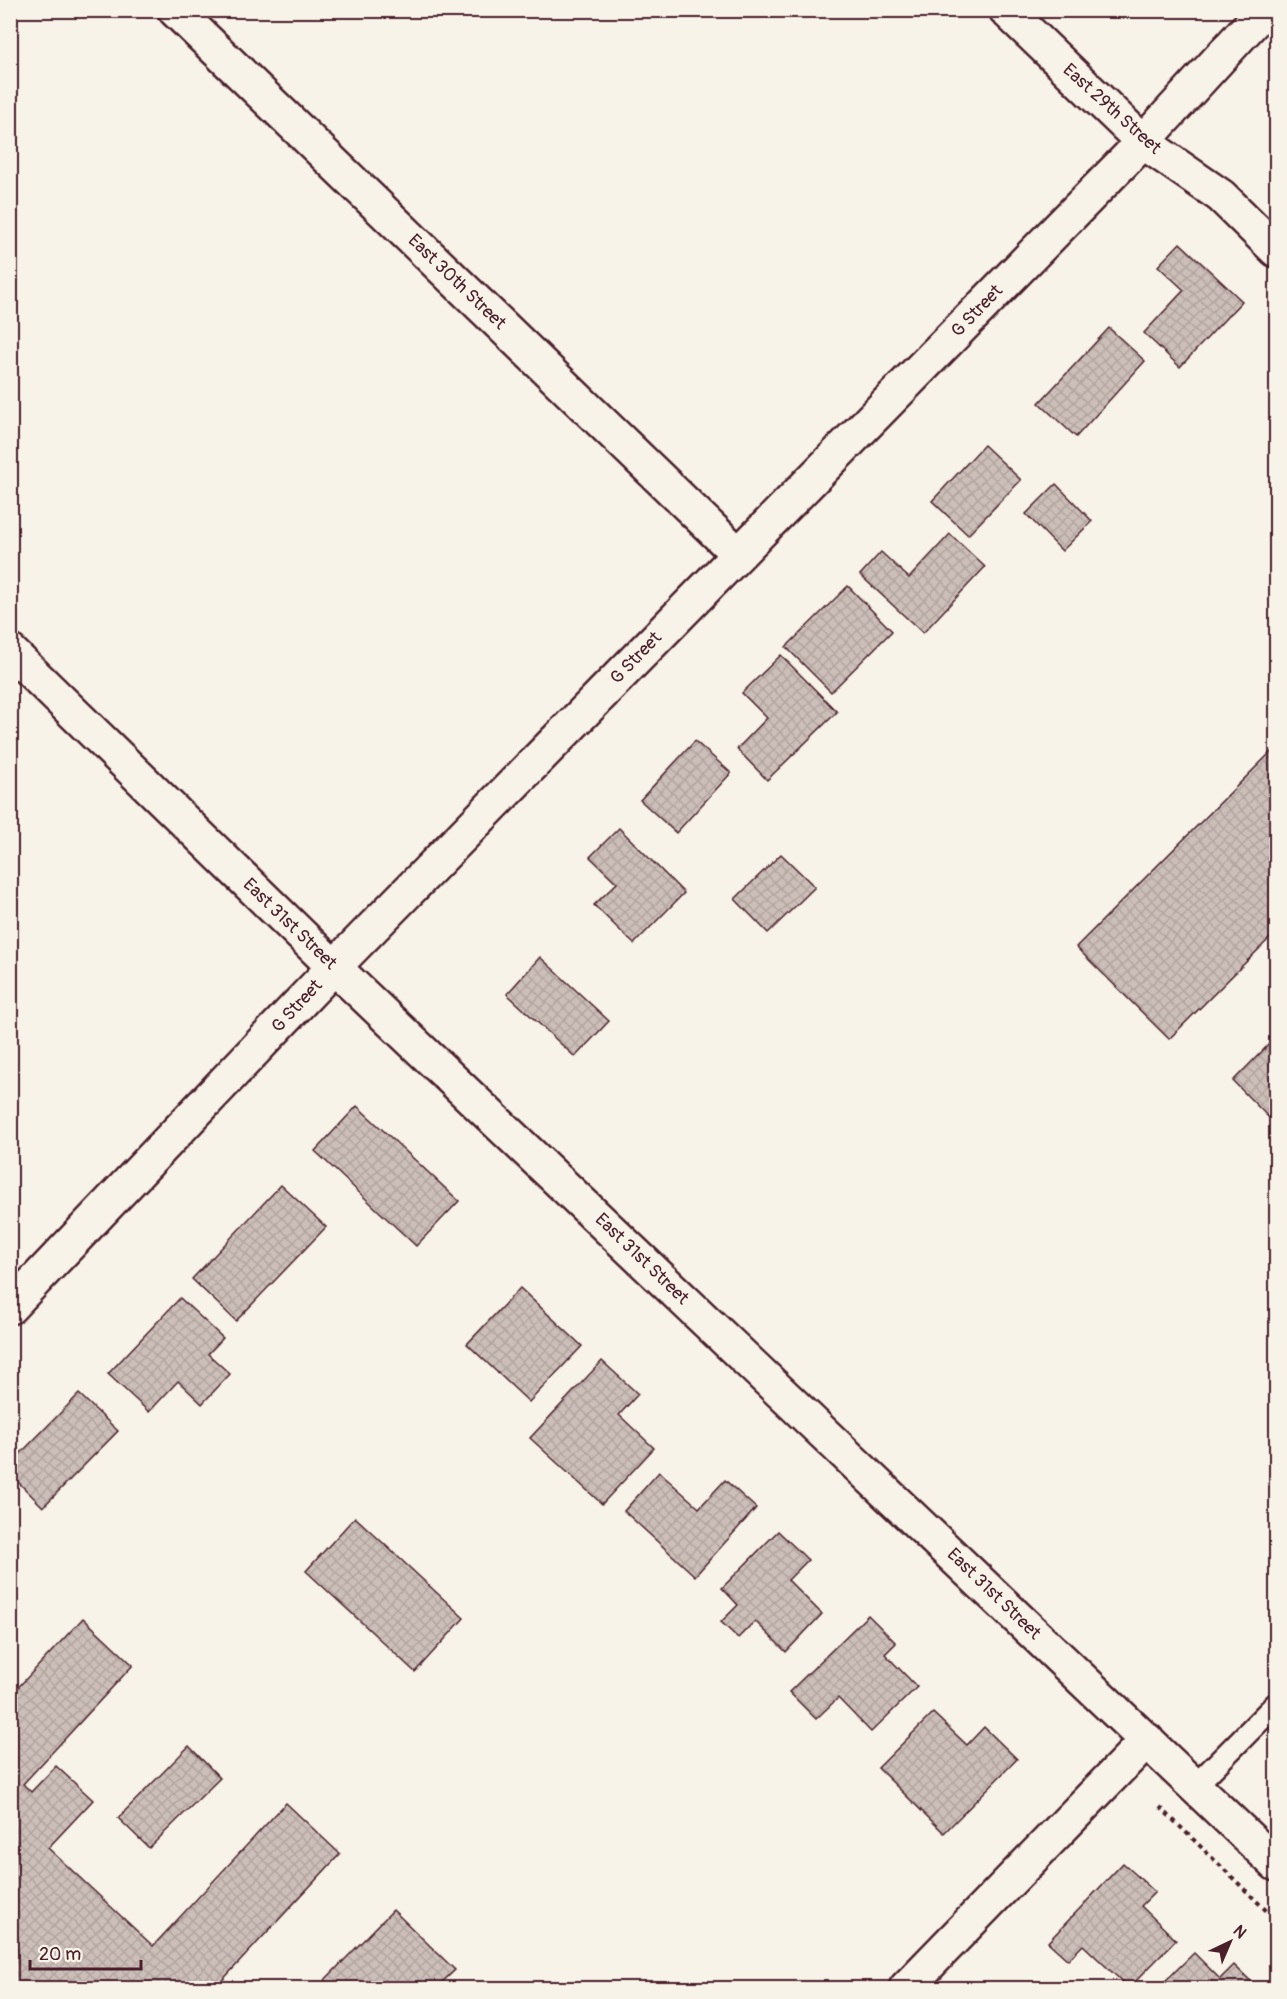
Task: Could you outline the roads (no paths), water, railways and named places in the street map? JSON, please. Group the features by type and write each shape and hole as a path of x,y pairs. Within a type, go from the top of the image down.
{"street":[{"name":"East 30th Street","path":"175,10 738,554"},
{"name":"East 29th Street","path":"1006,10 1143,142 1221,196 1276,250"},
{"name":"G Street","path":"10,1308 334,967 1143,142 1263,10"},
{"name":"East 31st Street","path":"10,651 334,967 1276,1864"},
{"path":"906,1989 1146,1740"}],"lane":[{"path":"1195,1786 1276,1704"}]}
